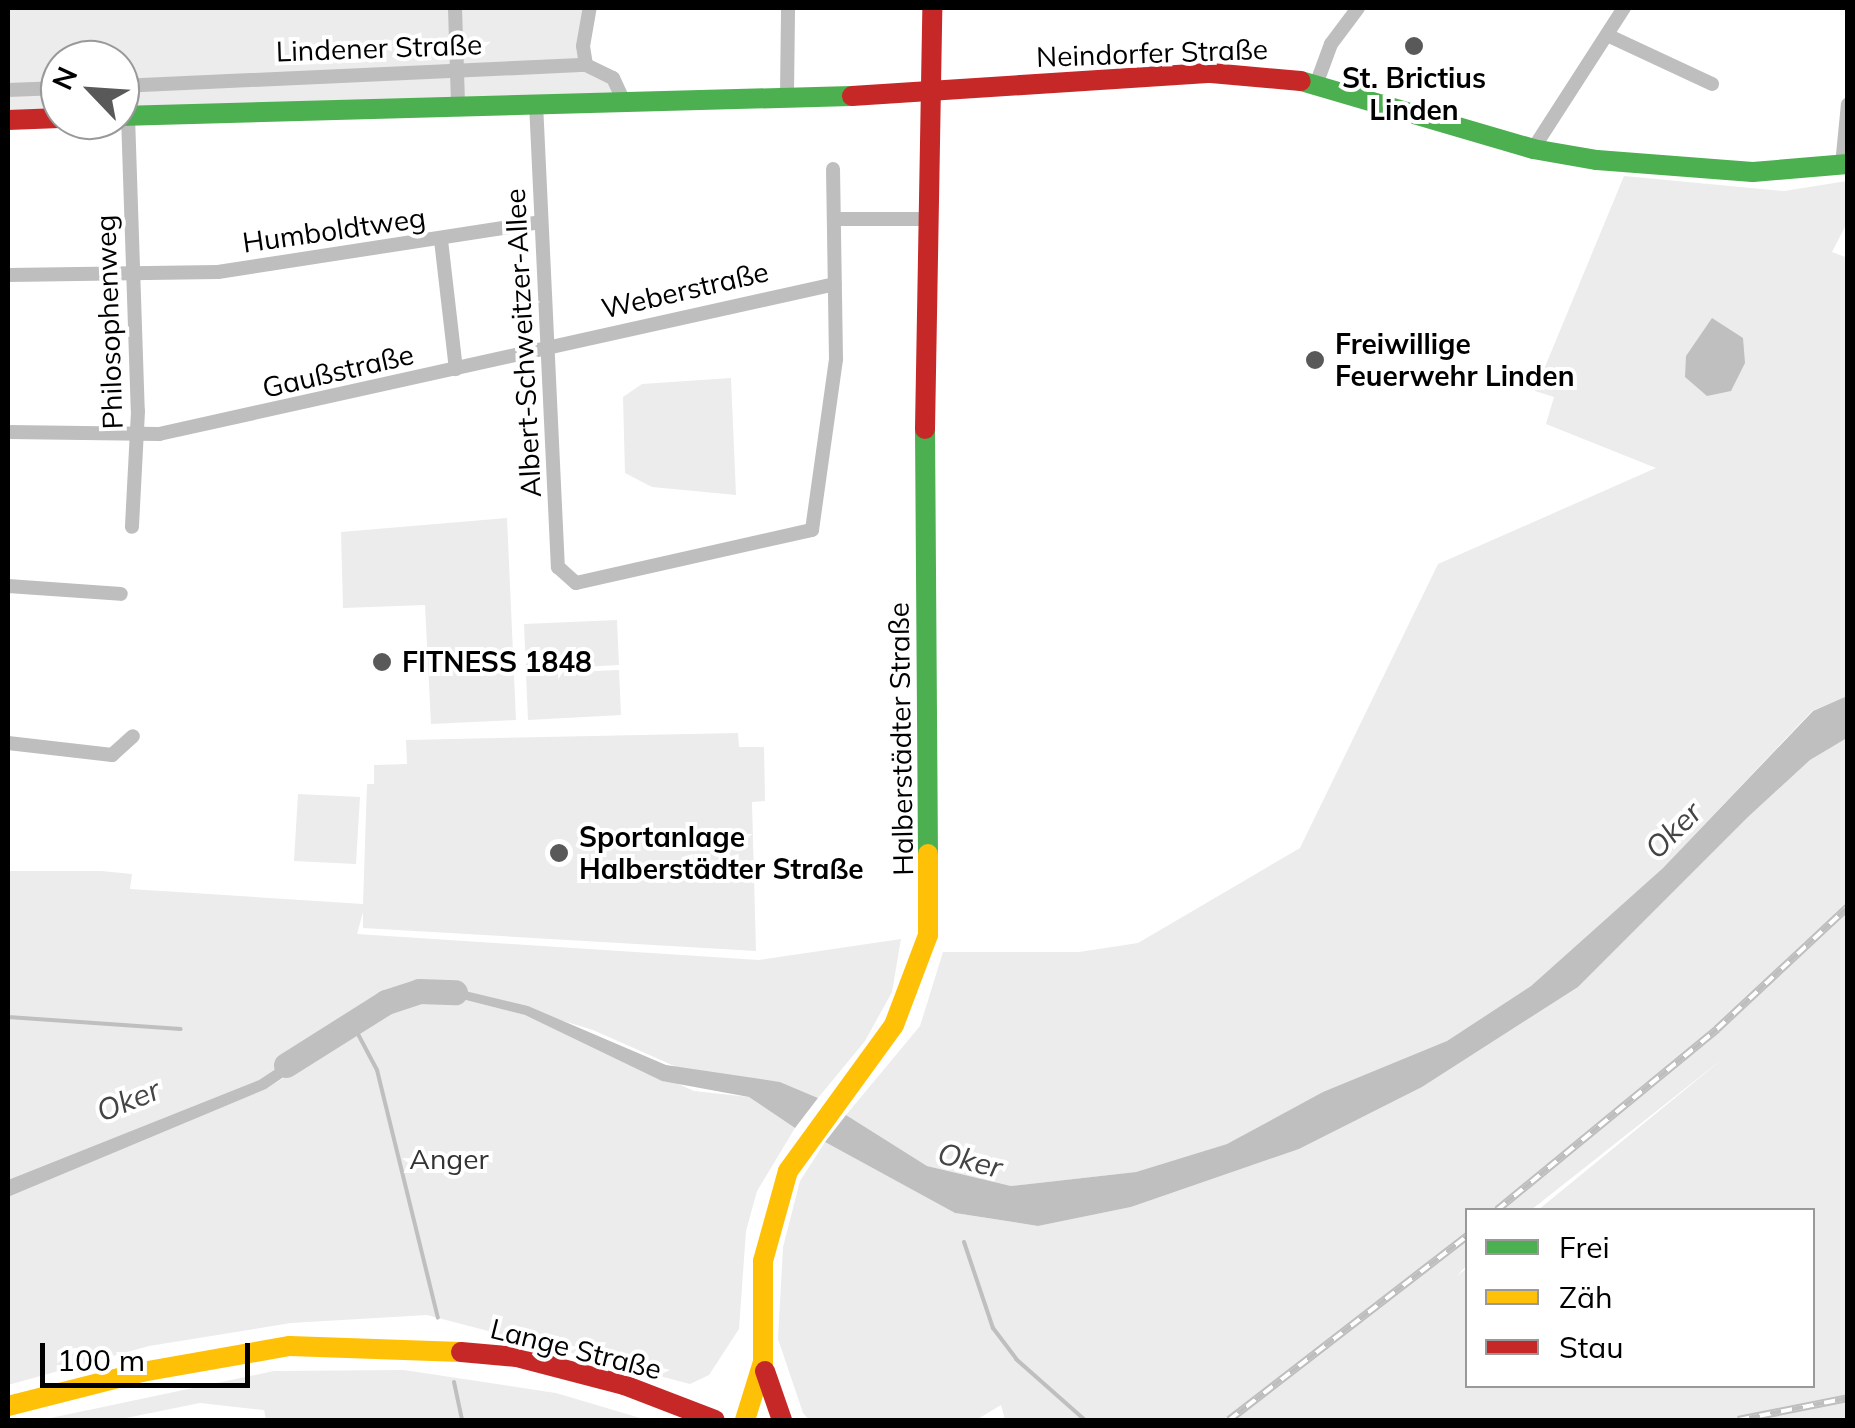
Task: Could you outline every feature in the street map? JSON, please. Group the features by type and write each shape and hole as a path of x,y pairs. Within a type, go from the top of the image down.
{"main road":[{"name":"Halberstädter Straße","path":"746,1420 763,1362 763,1261 788,1171 894,1025 923,958 931,899 924,219 932,8"},
{"name":"Neindorfer Straße","path":"926,92 1211,72 1317,82 1533,149 1663,168 1754,172 1845,165"},
{"name":"Lindener Straße","path":"140,115 926,92"},
{"path":"8,120 40,119"},
{"name":"Lange Straße","path":"8,1406 142,1372 290,1346 390,1345 517,1357 624,1385 714,1420"},
{"path":"763,1362 782,1420"}],"street":[{"path":"454,8 458,103"},
{"path":"590,8 582,46 586,65 614,78 623,99"},
{"path":"788,8 788,94"},
{"path":"1317,82 1330,44 1358,8"},
{"path":"1533,149 1624,8"},
{"path":"1607,35 1712,84"},
{"name":"Lindener Straße","path":"140,85 586,65"},
{"path":"8,90 40,89"},
{"name":"Albert-Schweitzer-Allee","path":"536,102 558,567 566,580 596,579 812,530 830,421 835,284"},
{"path":"1845,165 1848,104"},
{"name":"Philosophenweg","path":"125,140 138,435 132,528"},
{"path":"833,169 835,284"},
{"path":"835,220 924,219"},
{"name":"Humboldtweg","path":"8,276 218,272 540,222"},
{"path":"441,240 456,370"},
{"name":"Weberstraße","path":"547,347 835,284"},
{"name":"Gaußstraße","path":"8,432 138,435 221,422 547,347"},
{"path":"8,586 121,594"},
{"path":"8,743 112,756 133,736"}],"green space":[{"path":"8,8 596,8 587,65 613,78 623,99 140,115 140,40 40,40 40,119 8,120"},
{"path":"1624,176 1784,191 1847,181 1847,223 1832,252 1848,258 1847,696 1812,711 1663,868 1531,986 1447,1041 1227,1144 1136,1172 1011,1186 927,1166 846,1115 920,1026 943,952 1079,952 1138,943 1300,848 1438,564 1656,468 1546,424 1554,397 1535,391"},
{"path":"731,378 736,495 652,487 625,473 623,397 642,384"},
{"path":"507,518 516,720 431,724 425,605 343,608 341,532"},
{"path":"617,620 619,665 526,670 524,624"},
{"path":"619,670 621,715 528,720 526,674"},
{"path":"738,733 739,747 764,747 765,801 752,802 756,951 363,928 363,912 357,934 759,960 901,939 892,992 865,1041 818,1098 780,1082 690,1073 593,1030 458,989 356,1016 259,1080 8,1180 8,871 101,871 132,874 130,889 363,904 367,784 374,784 374,765 407,764 406,740"},
{"path":"1847,738 1847,1420 1005,1420 1001,1405 976,1420 809,1420 803,1413 778,1339 783,1247 800,1181 825,1142 955,1213 1038,1226 1131,1207 1299,1149 1422,1087 1578,987 1810,760"},
{"path":"298,794 360,797 356,864 294,861"},
{"name":"Anger","path":"454,997 525,1015 694,1091 749,1097 795,1128 757,1191 746,1231 739,1329 709,1375 690,1384 427,1315 291,1323 149,1346 8,1385 8,1197 266,1089 391,1009"},
{"path":"404,1370 556,1393 647,1420 266,1420 264,1410 200,1403 116,1420 41,1420 274,1371"}],"shaded area":[{"path":"1712,318 1743,338 1745,363 1731,391 1707,396 1685,377 1686,356"},
{"path":"1847,696 1847,738 1810,760 1748,817 1578,987 1422,1087 1299,1149 1131,1207 1038,1226 955,1213 825,1142 846,1115 927,1166 1011,1186 1136,1172 1227,1144 1323,1092 1447,1041 1531,986 1663,868 1813,711"},
{"path":"428,989 457,989 528,1006 666,1065 780,1082 818,1098 795,1128 749,1097 662,1081 525,1015 454,997 425,998 357,1027 266,1089 8,1197 8,1180 259,1080 356,1016"}],"waterway":[{"name":"Oker","path":"286,1065 386,1002 419,991 455,992"},
{"path":"8,1017 181,1029"},
{"path":"350,1019 377,1070 438,1318"},
{"path":"964,1242 993,1328 1016,1359 1085,1420"},
{"path":"454,1382 462,1420"}],"railway":[{"path":"1499,1208 1717,1029 1848,907"},
{"path":"1229,1420 1465,1237"},
{"path":"1738,1420 1848,1398"}],"traffic: fast":[{"path":"1301,81 1533,149 1597,160 1753,172 1848,164"},
{"path":"140,115 852,96"},
{"path":"925,429 928,854"}],"traffic: slow":[{"path":"745,1420 763,1362 763,1261 788,1171 894,1025 928,935 928,854"},
{"path":"8,1406 142,1372 290,1346 461,1352"}],"traffic: jam":[{"path":"925,429 932,8"},
{"path":"852,96 1211,73 1301,81"},
{"path":"8,120 40,119"},
{"path":"461,1352 517,1357 624,1385 715,1420"},
{"path":"765,1371 782,1420"}],"place":[{"name":"St. Brictius Linden","path":"1414,46"},
{"name":"Freiwillige Feuerwehr Linden","path":"1315,360"},
{"name":"FITNESS 1848","path":"382,662"},
{"name":"Sportanlage Halberstädter Straße","path":"559,853"}]}
